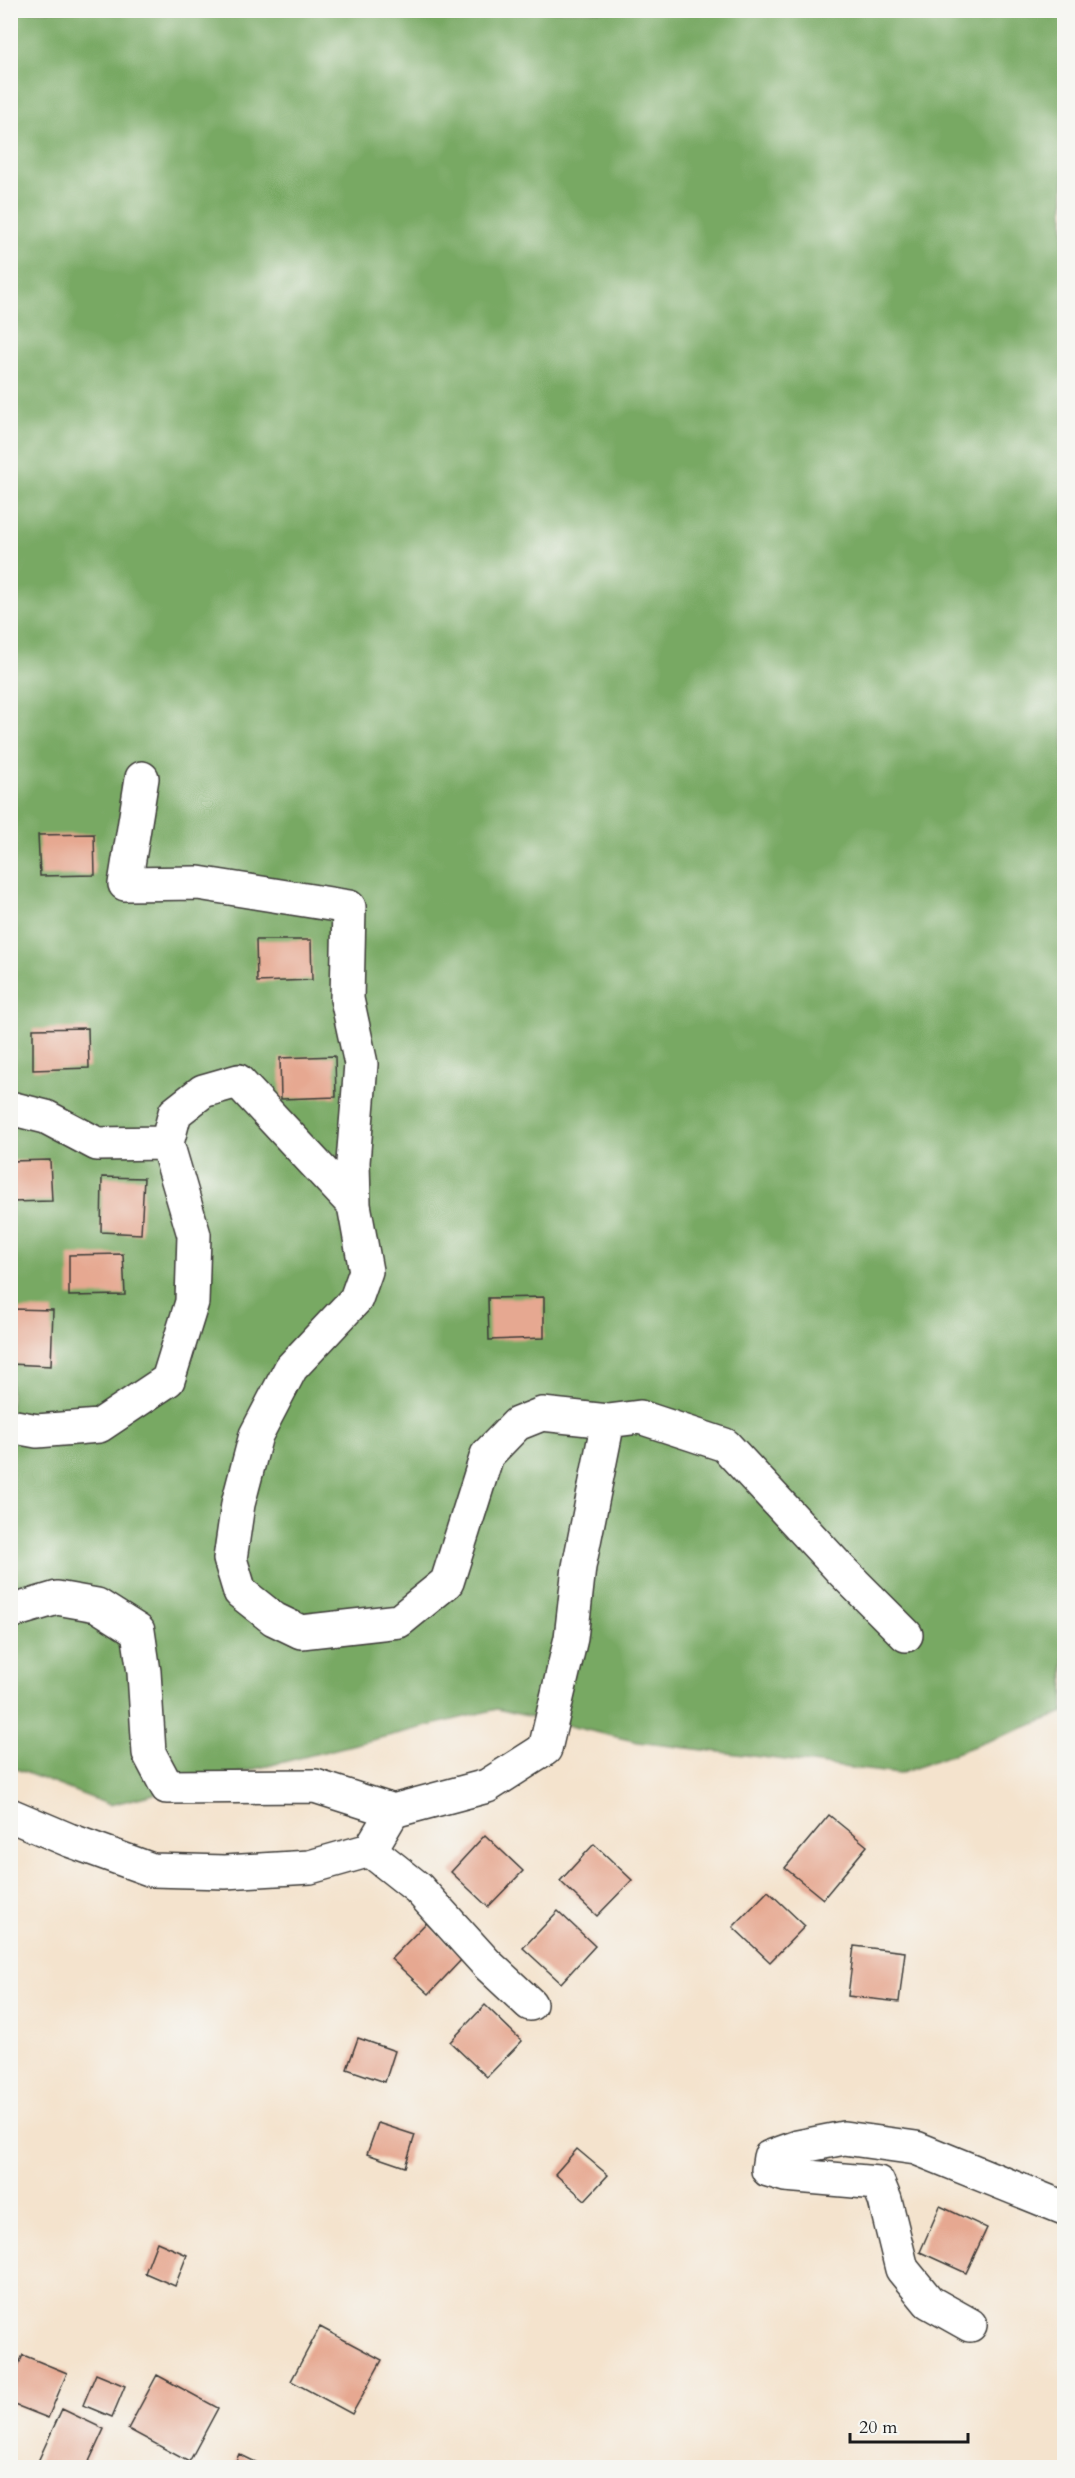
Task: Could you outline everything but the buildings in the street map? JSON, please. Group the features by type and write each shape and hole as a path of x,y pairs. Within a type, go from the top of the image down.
{"street":[{"path":"142,778 125,885 198,883 349,907 347,999 361,1064 353,1162 354,1205 366,1271 356,1299 291,1368 256,1436 238,1504 230,1559 240,1592 274,1618 302,1632 399,1621 447,1582 487,1455 517,1424 542,1414 608,1421 640,1418 725,1445 841,1570 906,1635"},
{"path":"10,1426 37,1431 99,1426 168,1380 192,1302 194,1235 167,1143 175,1113 203,1091 238,1081 354,1205"},
{"path":"10,1108 46,1117 97,1144 167,1143"},
{"path":"10,1612 57,1598 98,1605 138,1632 144,1672 149,1753 167,1787 315,1786 393,1811 487,1786 545,1749 570,1638 579,1567 608,1421"},
{"path":"10,1815 69,1840 152,1870 225,1872 310,1867 370,1850 393,1811"},
{"path":"370,1850 418,1888 487,1964 531,2004"},
{"path":"970,2325 929,2302 902,2269 885,2200 878,2183 785,2175 768,2170 770,2157 798,2147 844,2138 916,2148 1065,2208"}],"green space":[{"path":"10,11 1064,11 1064,1713 899,1774 638,1742 497,1709 110,1805 11,1767"}]}
